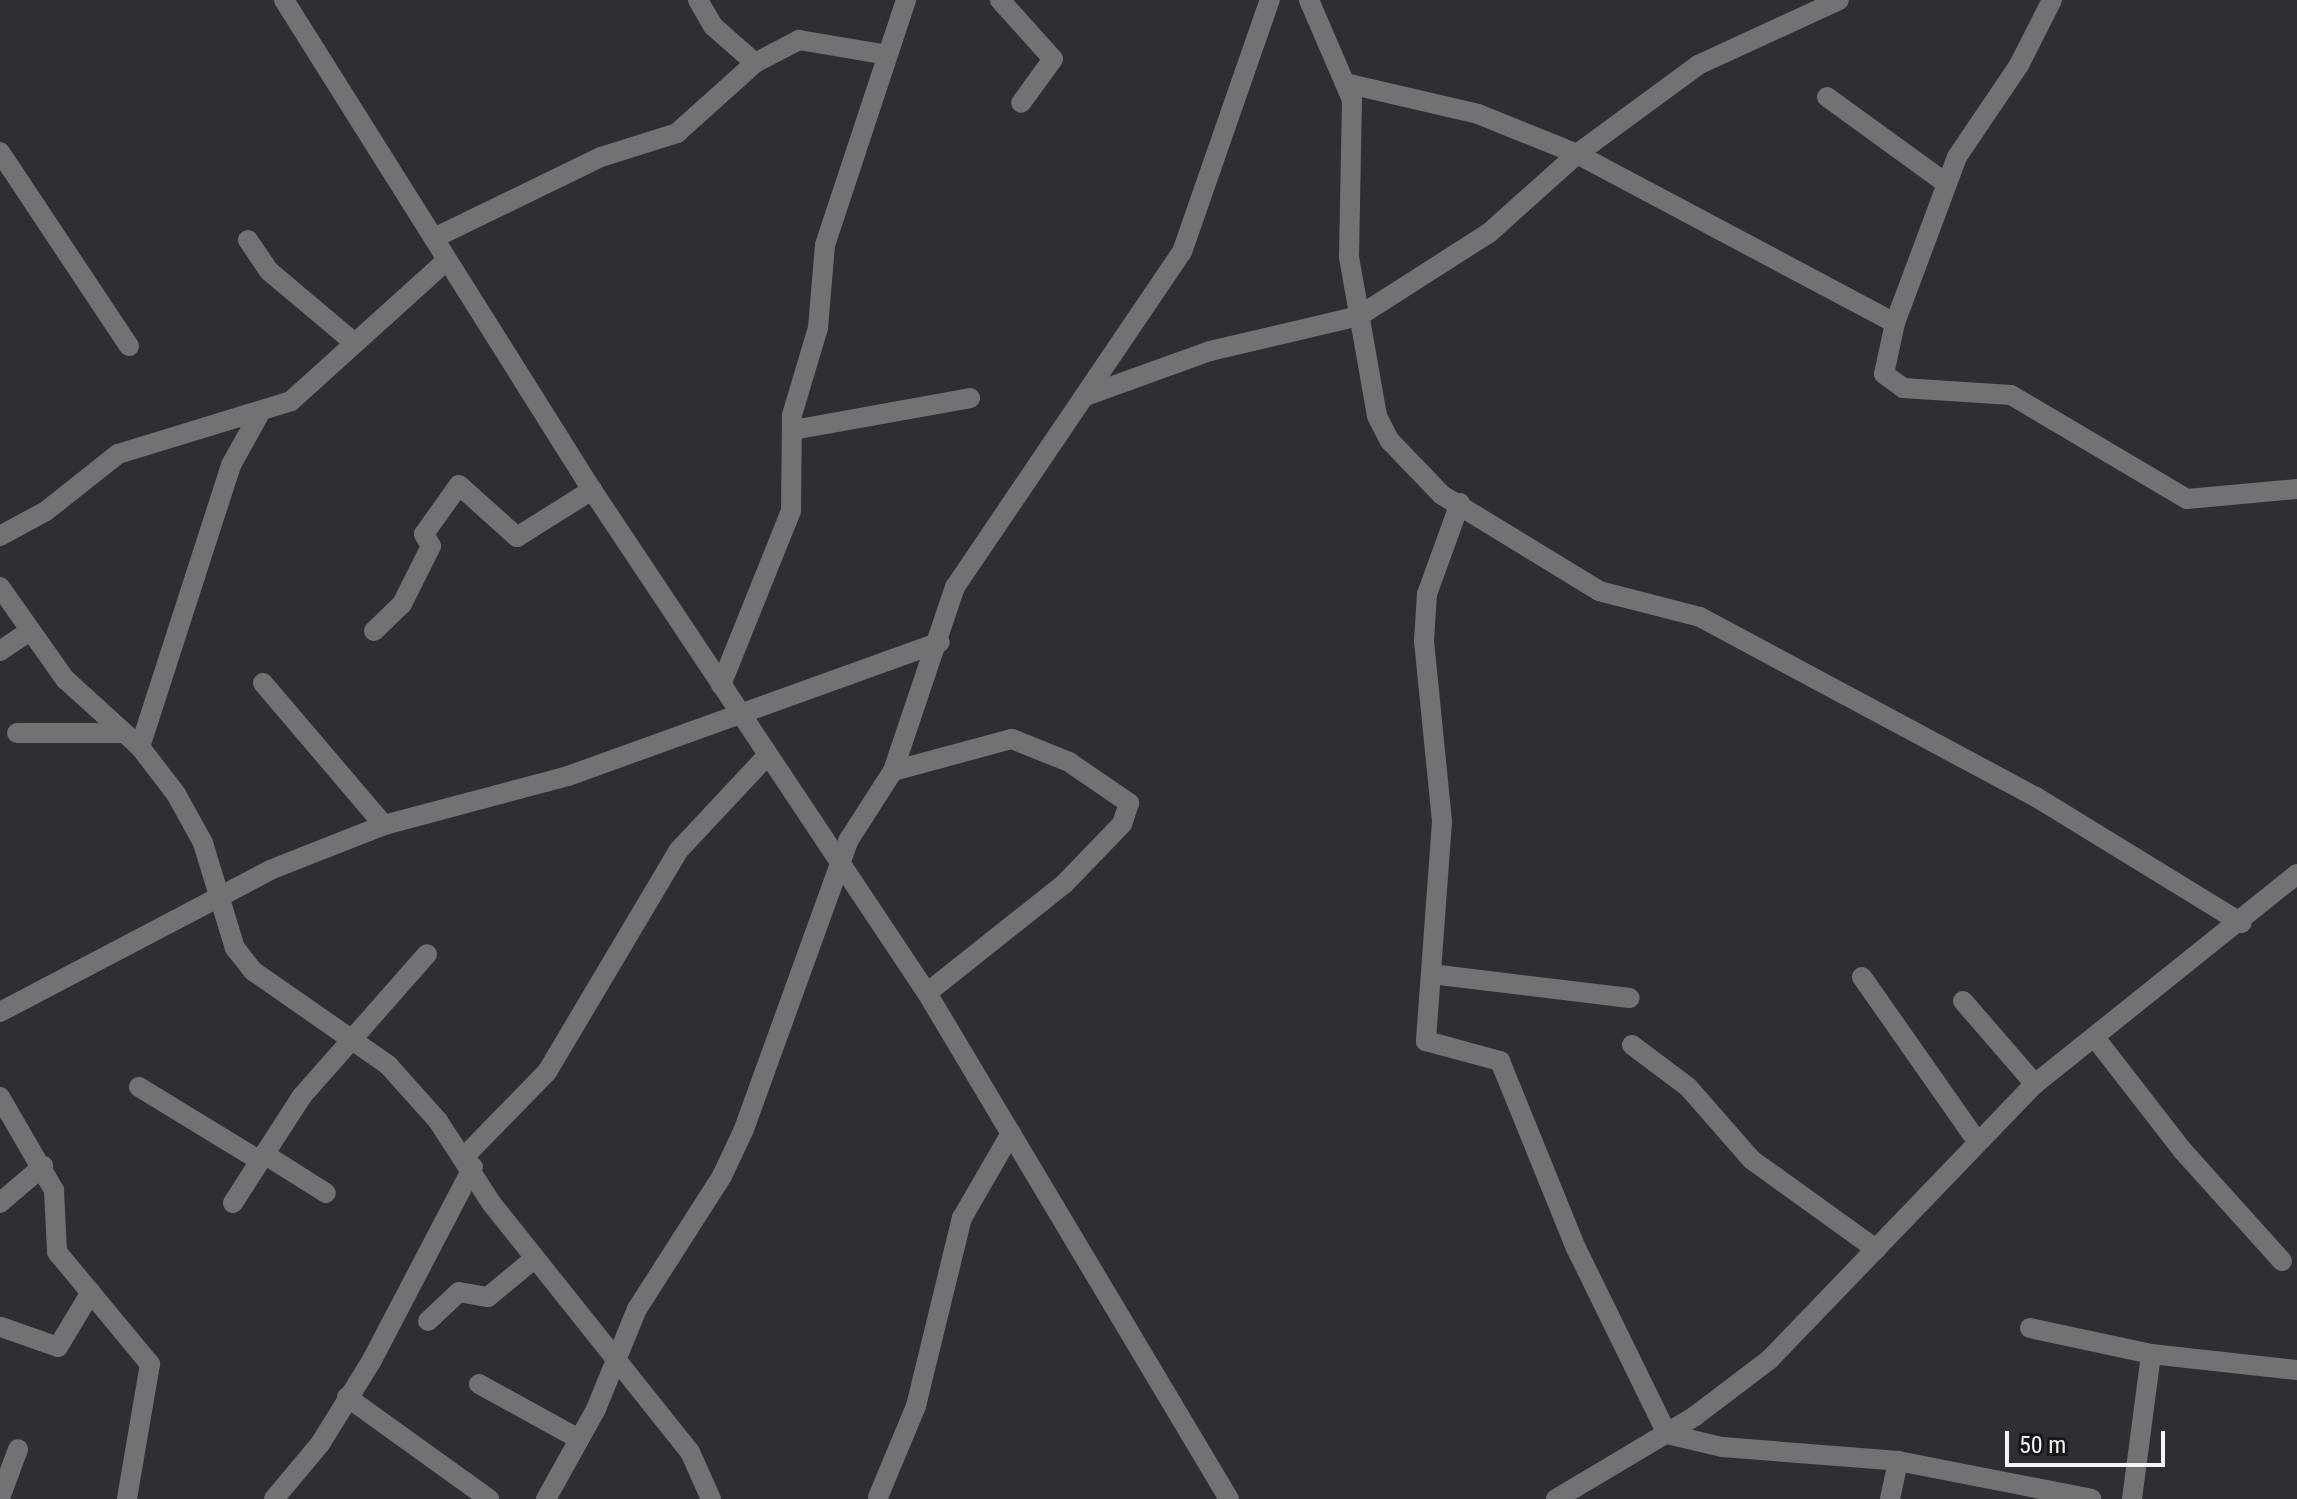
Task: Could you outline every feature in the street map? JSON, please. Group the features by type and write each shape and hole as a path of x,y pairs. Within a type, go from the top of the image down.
{"street":[{"path":"284,0 592,490 927,993 1229,1499"},
{"path":"698,0 713,26 755,63"},
{"path":"721,685 791,511 796,395 818,328 825,245 883,54 906,0"},
{"path":"1000,0 1053,59 1021,103"},
{"path":"546,1499 579,1439 616,1354 722,1176 855,827 893,771 968,565 1088,395 1182,252 1270,0"},
{"path":"1309,0 1345,83 1353,130 1349,257 1377,416 1390,441 1442,495 1460,503 1599,591 1700,617 2036,797 2242,923"},
{"path":"1088,395 1210,351 1359,316 1489,233 1577,154 1698,65 1839,0"},
{"path":"2052,0 2019,65 1970,132 1947,184 1895,323 1884,374 1895,385 2011,395 2187,499 2297,489"},
{"path":"434,238 601,157 677,133 755,63 799,40 883,54"},
{"path":"1345,83 1478,114 1577,154 1895,323"},
{"path":"1827,97 1947,184"},
{"path":"0,152 129,346"},
{"path":"248,240 269,271 352,341"},
{"path":"0,536 46,511 118,454 259,415 309,388 352,341 447,260"},
{"path":"793,430 970,398"},
{"path":"132,740 231,465 259,415"},
{"path":"374,631 402,604 431,546 424,534 459,485 517,537 592,490"},
{"path":"1460,503 1427,594 1424,641 1442,822 1426,1041 1500,1061 1576,1248 1667,1434"},
{"path":"0,587 27,633 132,740 203,843 218,902 235,948 253,971 354,1038 469,1161 534,1259 616,1354 690,1452 711,1499"},
{"path":"0,651 27,633"},
{"path":"0,1012 160,924 218,902 270,870 384,825 568,776 742,717 875,660 940,642"},
{"path":"263,683 384,825"},
{"path":"17,733 132,740"},
{"path":"893,771 1012,739 1069,762 1129,803 1122,824 1064,884 927,993"},
{"path":"274,1499 347,1397 469,1161 547,1072 678,851 767,756"},
{"path":"1556,1499 1667,1434 1770,1359 1976,1140 2035,1084 2242,923 2297,874"},
{"path":"233,1203 302,1096 427,954"},
{"path":"1431,974 1630,998"},
{"path":"1862,977 1976,1140"},
{"path":"1963,1001 2035,1084"},
{"path":"2096,1039 2183,1151 2282,1261"},
{"path":"1632,1045 1688,1087 1752,1160 1876,1249"},
{"path":"139,1087 326,1193"},
{"path":"0,1097 43,1166 54,1190 57,1252 150,1364 127,1499"},
{"path":"878,1497 916,1406 962,1218 1011,1133"},
{"path":"0,1203 43,1166"},
{"path":"428,1321 459,1292 488,1297 534,1259"},
{"path":"1,1327 58,1347 91,1292"},
{"path":"2030,1328 2151,1354 2297,1370"},
{"path":"2132,1499 2151,1354"},
{"path":"479,1384 579,1439"},
{"path":"347,1397 489,1499"},
{"path":"1667,1434 1722,1447 1898,1461 2091,1499"},
{"path":"0,1498 18,1449"},
{"path":"1890,1499 1898,1461"}]}
